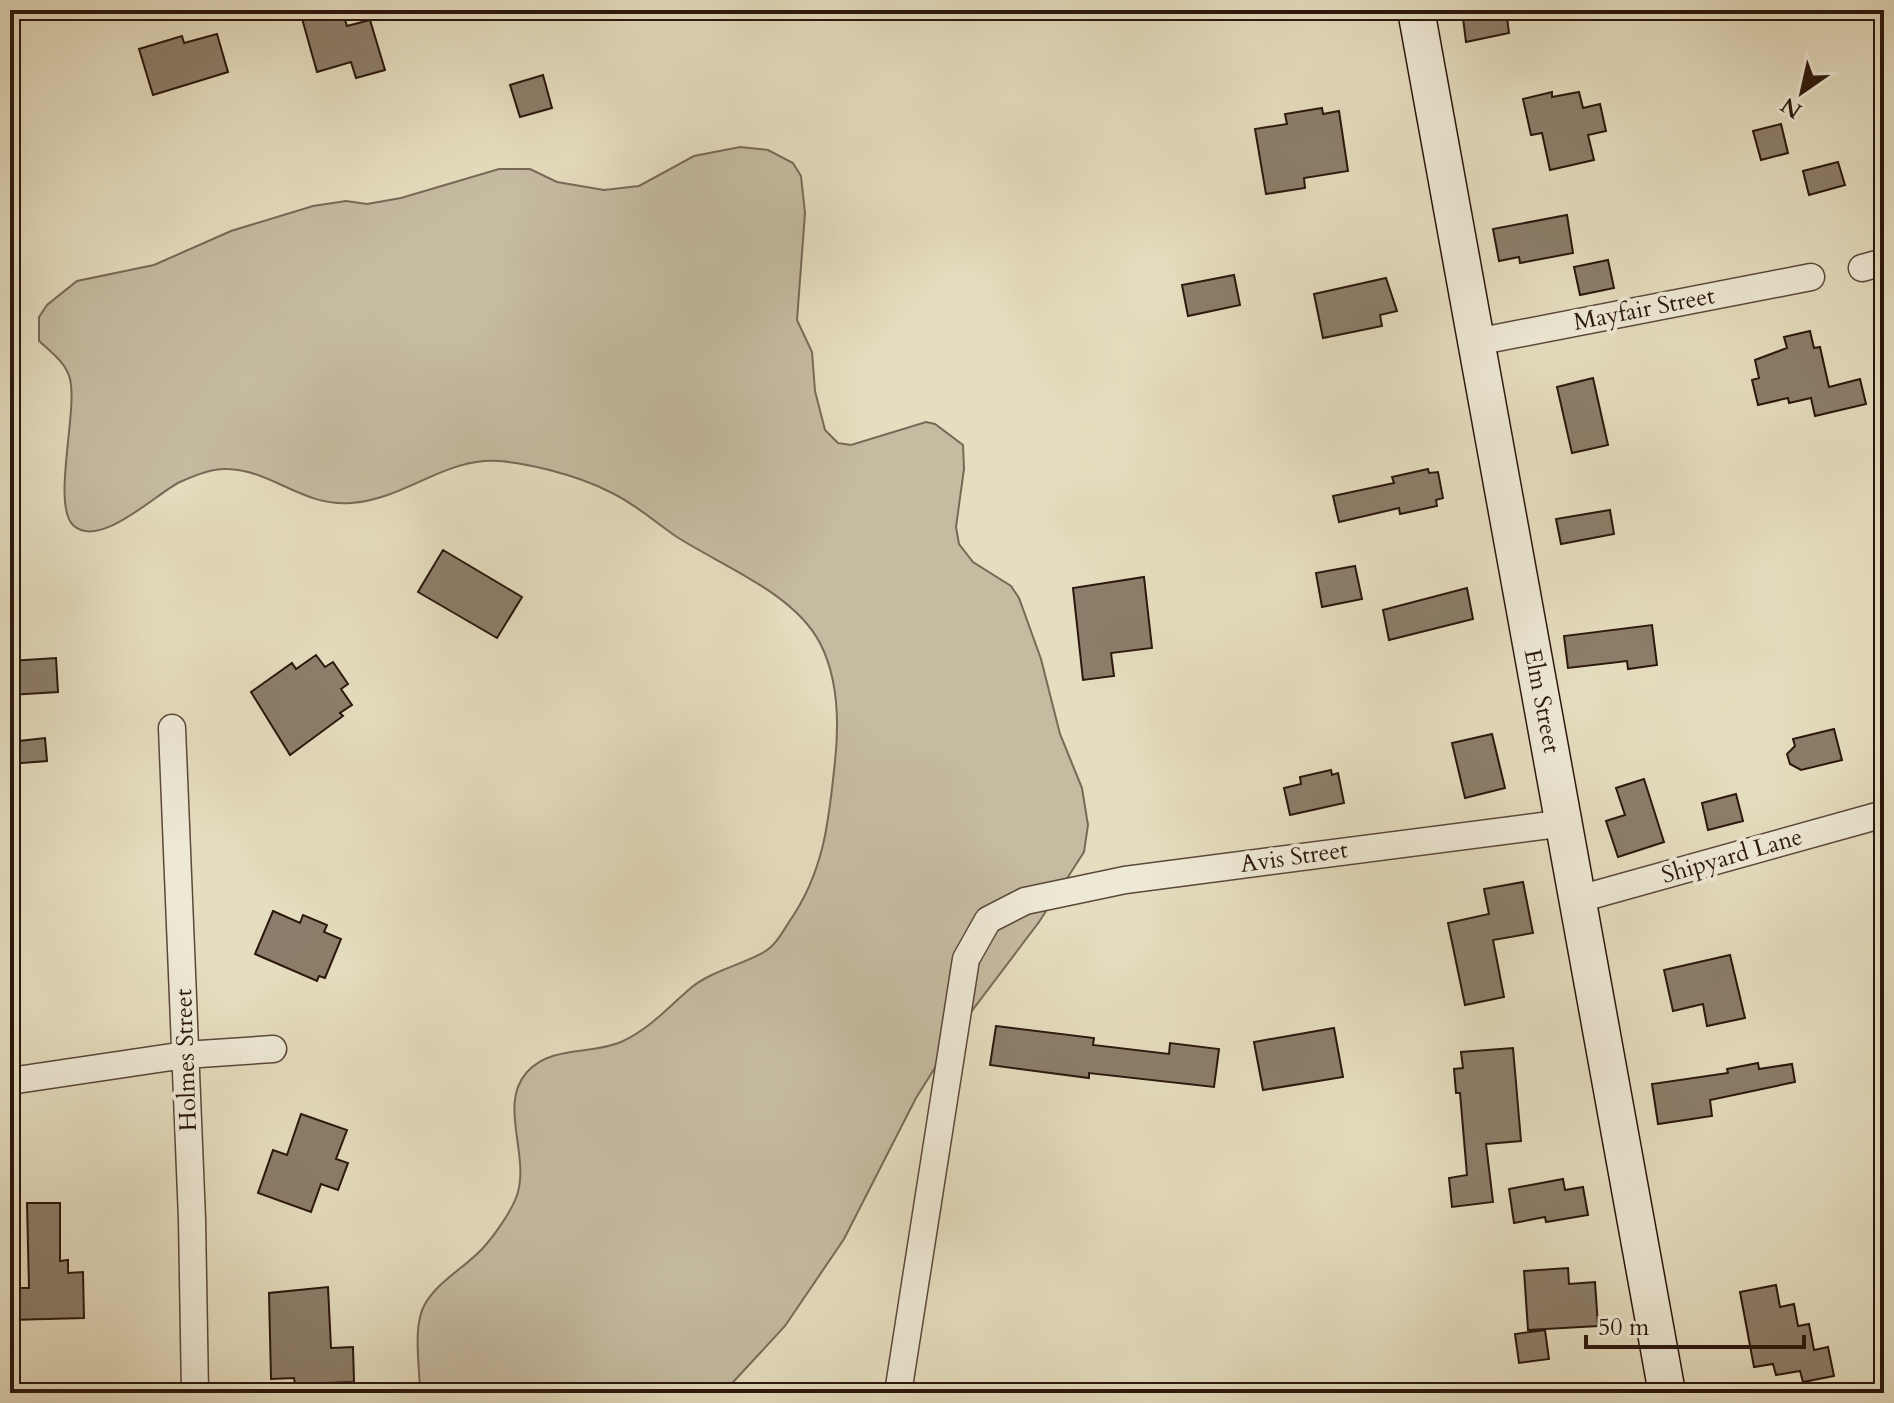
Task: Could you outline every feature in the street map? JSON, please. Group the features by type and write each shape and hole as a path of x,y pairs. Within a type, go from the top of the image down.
{"street":[{"name":"Elm Street","path":"1416,10 1667,1393"},
{"name":"Mayfair Street","path":"1476,342 1811,277"},
{"name":"Holmes Street","path":"172,728 195,1393"},
{"name":"Shipyard Lane","path":"1579,899 1884,814"},
{"name":"Avis Street","path":"898,1393 966,959 988,920 1025,901 1125,880 1565,823"},
{"path":"10,1081 185,1055 273,1049"}],"shaded area":[{"path":"740,147 768,150 793,163 801,176 805,213 797,320 812,352 815,391 825,430 838,443 851,445 926,422 935,424 963,445 964,469 956,527 959,544 973,562 1011,586 1019,598 1041,659 1060,734 1082,788 1088,825 1084,852 1039,922 965,1020 916,1098 844,1239 785,1326 723,1393 420,1393 418,1335 425,1304 487,1243 516,1198 520,1166 515,1100 527,1072 548,1058 609,1046 631,1037 700,981 768,949 801,903 823,845 835,761 836,701 826,657 808,625 793,609 756,582 677,537 628,502 582,480 514,463 484,461 467,464 385,496 351,503 318,500 243,471 216,470 180,482 114,525 85,531 74,526 65,500 72,394 70,379 62,363 39,341 39,317 47,305 77,281 154,265 231,231 313,206 346,201 367,204 401,198 499,169 530,169 557,182 604,190 639,186 694,156"}],"building":[{"path":"320,10 342,10 347,26 370,20 385,70 356,78 351,62 317,72 301,15"},
{"path":"1462,10 1506,10 1509,33 1466,42"},
{"path":"217,34 228,72 153,95 139,49 182,36 184,43"},
{"path":"543,75 552,108 520,117 510,85"},
{"path":"1552,92 1552,97 1579,92 1583,108 1600,104 1606,131 1588,135 1594,160 1550,170 1542,133 1531,135 1523,99"},
{"path":"1322,108 1323,114 1339,111 1348,171 1304,178 1305,188 1266,194 1255,129 1287,124 1285,114"},
{"path":"1781,124 1788,153 1761,160 1753,131"},
{"path":"1838,162 1845,185 1809,195 1803,171"},
{"path":"1567,215 1573,253 1520,263 1519,257 1499,261 1493,229"},
{"path":"1608,260 1614,288 1580,295 1574,267"},
{"path":"1234,275 1240,305 1188,316 1182,285"},
{"path":"1386,278 1397,311 1380,315 1382,326 1323,338 1314,294"},
{"path":"1810,331 1814,348 1820,347 1829,387 1860,379 1866,404 1815,416 1811,398 1789,403 1788,398 1758,405 1752,380 1759,378 1755,360 1787,348 1784,337"},
{"path":"1593,378 1608,445 1572,453 1557,387"},
{"path":"1428,469 1429,473 1438,472 1443,498 1436,500 1437,506 1400,514 1399,508 1339,522 1333,496 1394,483 1392,477"},
{"path":"1610,510 1614,534 1561,544 1556,519"},
{"path":"443,550 522,597 497,638 418,592"},
{"path":"1355,566 1362,599 1322,607 1316,573"},
{"path":"1144,577 1152,648 1111,653 1114,676 1083,680 1073,588"},
{"path":"1467,588 1473,619 1389,640 1383,610"},
{"path":"1652,625 1657,665 1628,669 1627,661 1568,668 1564,636"},
{"path":"316,655 325,667 333,662 348,684 341,689 352,705 340,713 343,716 290,755 251,692 292,663 296,669"},
{"path":"56,658 58,692 10,695 10,661"},
{"path":"1834,729 1842,760 1801,770 1790,764 1787,754 1795,746 1793,739"},
{"path":"1492,734 1505,788 1465,798 1452,743"},
{"path":"45,738 47,761 10,764 10,742"},
{"path":"1331,770 1332,775 1338,773 1344,803 1290,815 1284,788 1301,784 1300,777"},
{"path":"1644,779 1664,842 1618,857 1606,821 1625,815 1616,788"},
{"path":"1736,794 1743,821 1708,830 1702,803"},
{"path":"1523,882 1533,933 1493,940 1504,997 1465,1005 1448,923 1489,914 1484,889"},
{"path":"273,911 300,923 303,915 327,925 324,932 341,939 325,978 319,976 317,981 255,954"},
{"path":"1730,955 1745,1018 1707,1026 1703,1004 1673,1011 1664,970"},
{"path":"996,1026 1094,1038 1093,1045 1169,1054 1170,1043 1219,1049 1214,1087 1089,1073 1089,1078 990,1065"},
{"path":"1334,1028 1343,1077 1263,1090 1254,1042"},
{"path":"1513,1048 1521,1141 1486,1144 1493,1202 1452,1207 1449,1178 1467,1175 1460,1093 1456,1093 1454,1069 1463,1068 1461,1052"},
{"path":"1758,1063 1759,1069 1792,1064 1795,1082 1710,1100 1712,1116 1658,1124 1652,1084 1728,1073 1727,1069"},
{"path":"301,1114 347,1130 336,1159 348,1163 338,1190 321,1184 311,1212 258,1193 273,1150 287,1155"},
{"path":"1563,1179 1565,1190 1583,1187 1588,1215 1546,1222 1545,1217 1514,1223 1509,1189"},
{"path":"27,1203 60,1203 60,1261 68,1260 68,1273 83,1272 84,1318 10,1320 10,1288 29,1288"},
{"path":"1568,1268 1569,1284 1595,1282 1598,1326 1528,1330 1524,1271"},
{"path":"1776,1285 1780,1307 1794,1304 1798,1326 1809,1324 1814,1350 1828,1347 1834,1376 1803,1382 1800,1371 1776,1375 1773,1364 1754,1367 1740,1292"},
{"path":"328,1287 331,1348 353,1347 354,1382 295,1384 294,1378 271,1379 269,1293"},
{"path":"1545,1330 1549,1359 1519,1363 1515,1334"}]}
